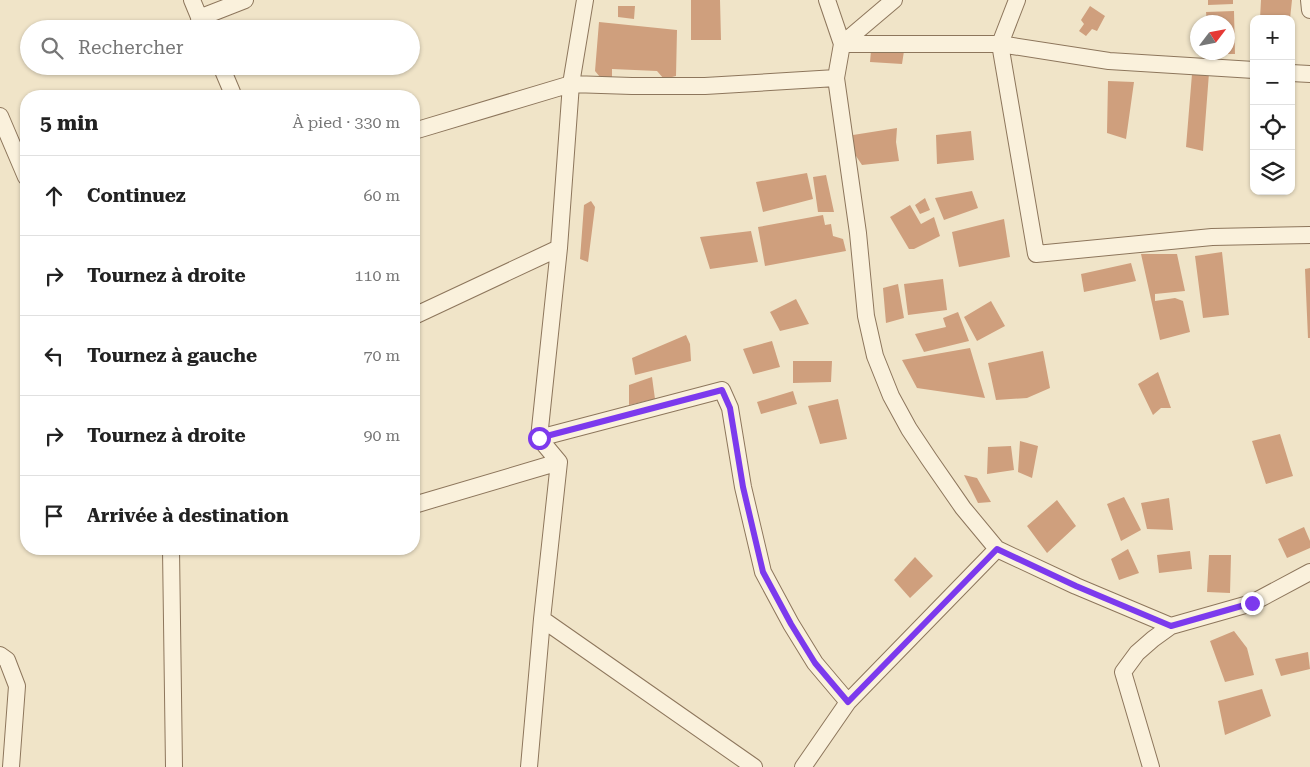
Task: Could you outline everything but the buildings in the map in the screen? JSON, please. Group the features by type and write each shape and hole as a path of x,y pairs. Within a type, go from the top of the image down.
{"street":[{"path":"192,0 200,20"},
{"path":"207,20 245,0"},
{"path":"529,767 542,619 559,462 539,438 559,248 571,84 585,0"},
{"path":"827,0 842,44 836,78 858,233 866,316 875,356 891,396 909,429 963,508 997,549 1076,586 1171,626"},
{"path":"842,44 894,0"},
{"path":"1017,0 1000,44 1036,254 1212,237 1310,235"},
{"path":"1309,0 1310,10"},
{"path":"842,44 1000,44 1109,61 1250,70"},
{"path":"1295,73 1310,74"},
{"path":"225,75 231,90"},
{"path":"420,129 571,84 705,86 836,78"},
{"path":"0,116 20,163"},
{"path":"420,313 559,248"},
{"path":"539,438 722,390 730,408 743,487 763,572 815,663 848,702"},
{"path":"420,503 559,462"},
{"path":"803,767 848,702 997,549"},
{"path":"171,555 174,767"},
{"path":"1151,767 1123,672 1137,653 1171,626 1252,603 1310,572"},
{"path":"542,619 754,767"},
{"path":"0,655 7,660 17,686 11,767"}],"route":[{"path":"539,438 722,390 730,408 743,487 763,572 815,663 848,702 997,549 1076,586 1171,626 1252,603"}]}
